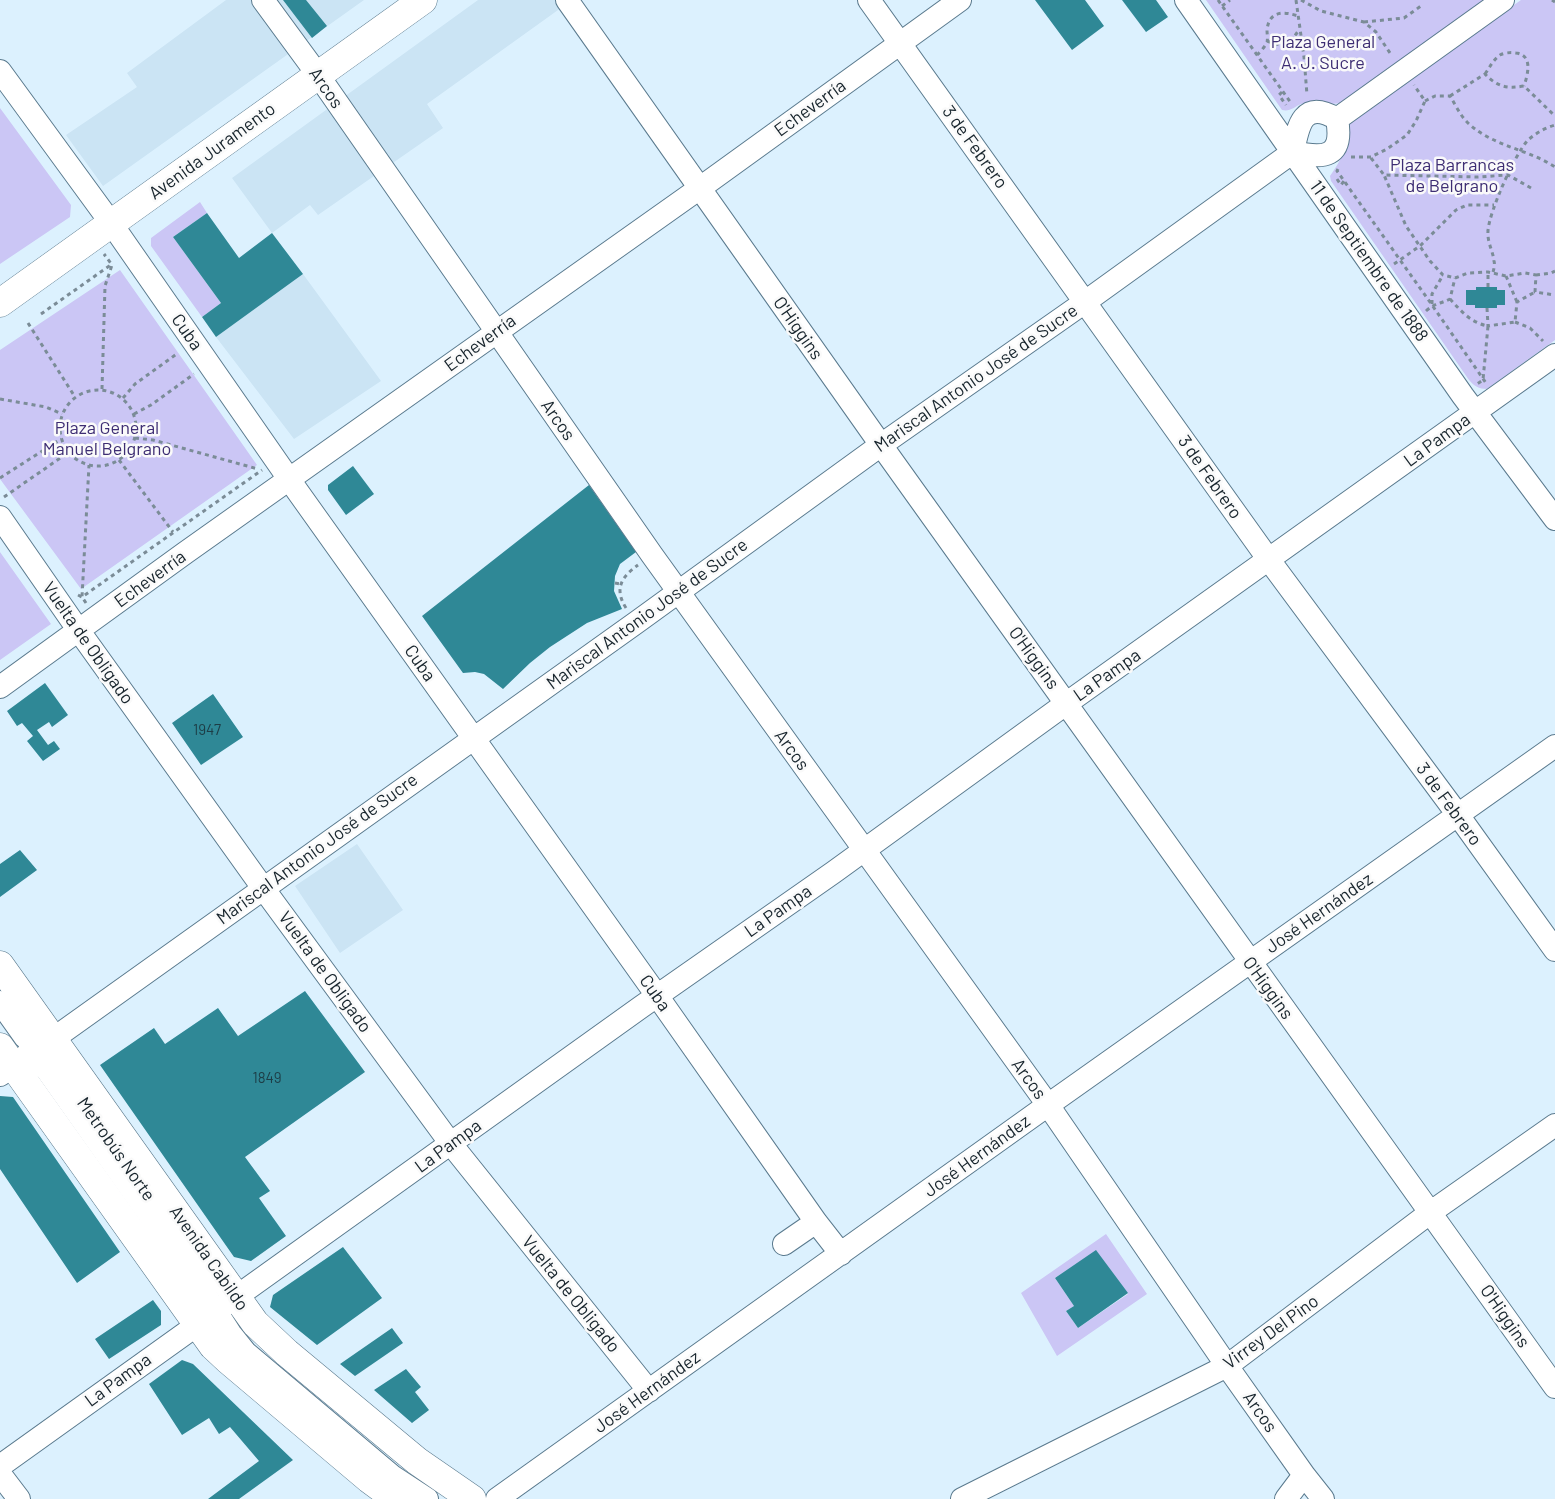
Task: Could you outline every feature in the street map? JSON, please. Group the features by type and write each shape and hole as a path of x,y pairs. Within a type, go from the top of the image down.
{"main road":[{"name":"Avenida Juramento","path":"0,303 424,0"},
{"name":"Avenida Cabildo","path":"0,965 22,1055 219,1309 255,1323 287,1353 418,1461 472,1499"},
{"name":"Avenida Cabildo","path":"22,1055 219,1309 213,1346 369,1479 396,1499"}],"street":[{"name":"Arcos","path":"263,0 318,75 652,555 1048,1105 1227,1366 1323,1499"},
{"name":"O'Higgins","path":"567,0 881,445 1555,1386"},
{"name":"3 de Febrero","path":"869,0 1270,560 1555,950"},
{"name":"Echeverría","path":"0,687 496,331 700,188 960,0"},
{"name":"11 de Septiembre de 1888","path":"1186,0 1470,404 1555,519"},
{"path":"1337,119 1503,0"},
{"name":"Cuba","path":"0,72 101,230 289,480 816,1222 841,1254"},
{"path":"1318,112 1326,113 1337,119 1338,140 1335,148 1329,153 1320,156 1293,152 1298,125 1304,118 1318,112"},
{"name":"Mariscal Antonio José de Sucre","path":"22,1055 263,888 679,592 881,445 1086,302 1293,152"},
{"name":"La Pampa","path":"0,1466 1270,560 1490,388 1555,355"},
{"name":"Vuelta de Obligado","path":"2,507 88,625 263,888 451,1144 649,1391"},
{"name":"José Hernández","path":"498,1499 1048,1105 1555,746"},
{"path":"0,1002 25,1037 22,1055"},
{"path":"0,1028 22,1055"},
{"name":"Virrey Del Pino","path":"962,1499 1227,1366 1431,1212 1555,1125"},
{"path":"784,1244 816,1222"},
{"path":"219,1309 230,1333 256,1363 300,1397 392,1476 427,1499"},
{"path":"219,1309 406,1467 450,1499"},
{"path":"0,1474 19,1499"},
{"path":"1286,1499 1304,1475"}],"path":[{"path":"1211,6 1218,0 1291,103"},
{"path":"1222,6 1230,0"},
{"path":"1296,0 1307,92"},
{"path":"1301,0 1322,11 1364,22 1404,18 1421,6"},
{"path":"1256,56 1267,42 1267,30 1272,17 1286,12 1298,16"},
{"path":"1364,22 1376,32 1392,57"},
{"path":"1267,42 1279,46 1289,43 1300,30"},
{"path":"1358,158 1371,157 1387,149 1407,135 1426,101 1436,96 1450,96 1485,74 1494,60 1502,54 1512,52 1521,54 1527,59 1528,68 1524,86"},
{"path":"1485,74 1492,81 1503,87 1524,86"},
{"path":"1415,86 1426,101"},
{"path":"1524,86 1555,116"},
{"path":"1282,92 1280,95 1286,105"},
{"path":"1450,96 1466,121 1484,135 1535,156 1555,167"},
{"path":"1493,272 1495,262 1487,233 1494,205 1520,151 1535,134 1555,125"},
{"path":"1371,157 1384,176 1406,226 1430,261 1443,275 1455,278 1468,273 1493,272 1506,276 1551,274 1555,271"},
{"path":"1339,173 1490,388"},
{"path":"1384,176 1508,175 1531,188"},
{"path":"1341,184 1344,181"},
{"path":"1395,263 1420,246 1456,210 1467,205 1494,205"},
{"path":"101,230 112,265 105,286 102,389"},
{"path":"41,314 112,265 118,266"},
{"path":"1488,272 1488,288"},
{"path":"1429,308 1432,304 1432,294 1443,275"},
{"path":"1534,292 1536,275"},
{"path":"1506,276 1517,302 1516,322"},
{"path":"1450,299 1455,278"},
{"path":"1517,302 1534,292 1555,295"},
{"path":"1432,304 1440,304 1450,299"},
{"path":"1450,299 1467,317 1478,324 1488,326 1516,322 1530,328 1541,338"},
{"path":"1487,308 1490,388"},
{"path":"28,324 75,397"},
{"path":"123,398 135,384 183,350"},
{"path":"134,414 151,405 198,372"},
{"path":"1470,404 1490,388"},
{"path":"102,389 123,398 130,405 137,426 135,438 130,450 120,460 99,466 88,465 78,460 69,452 61,439 60,426 62,414 67,404 75,397 89,390 102,389"},
{"path":"0,399 46,407 62,414"},
{"path":"135,438 153,440 262,470"},
{"path":"0,478 61,439"},
{"path":"2,507 69,452"},
{"path":"120,460 173,532"},
{"path":"259,464 263,479"},
{"path":"88,465 82,597 88,625"},
{"path":"82,597 262,470"},
{"path":"637,622 623,603 620,595 620,584 626,574 652,555"},
{"path":"615,584 620,584"},
{"path":"72,592 82,597"}],"shaded area":[{"path":"226,0 364,0 103,186 66,135 137,87 127,73"},
{"path":"478,0 572,0 427,104 443,128 318,215 310,205 272,233 232,178"},
{"path":"303,274 381,381 294,439 216,337"},
{"path":"357,844 403,910 340,953 295,886"}],"green space":[{"name":"Plaza General A. J. Sucre","path":"1206,0 1486,0 1343,102 1333,104 1306,103 1290,110 1282,110"},
{"name":"Plaza Barrancas de Belgrano","path":"1521,0 1555,0 1555,340 1487,389 1484,389 1477,387 1469,380 1331,181 1330,176 1343,153 1348,126 1351,121"},
{"path":"0,108 71,205 70,217 0,264"},
{"path":"200,202 207,213 173,237 221,303 202,317 151,246 151,238"},
{"name":"Plaza General Manuel Belgrano","path":"120,270 257,465 81,589 0,479 0,350"},
{"path":"0,552 51,624 0,660"},
{"path":"1106,1234 1147,1294 1057,1356 1021,1293","holes":["1096,1251 1128,1294 1078,1328 1066,1311 1074,1306 1055,1278"]}],"building":[{"path":"283,0 306,0 327,26 312,38"},
{"path":"1035,0 1085,0 1104,26 1072,50"},
{"path":"1122,0 1156,0 1168,17 1146,32"},
{"path":"207,213 239,258 272,233 303,274 216,337 202,317 221,303 173,237"},
{"path":"1476,287 1497,287 1497,290 1505,290 1505,305 1497,305 1497,308 1475,308 1475,305 1466,305 1466,290 1476,290"},
{"path":"353,466 374,494 346,515 328,490 328,485"},
{"path":"589,485 636,552 620,564 615,576 614,591 622,609 587,623 550,647 503,689 484,674 475,672 463,673 422,616"},
{"path":"45,683 68,715 52,727 49,722 37,730 48,745 54,741 60,749 43,761 27,741 33,736 22,723 17,726 7,711"},
{"path":"213,694 243,737 201,765 172,723"},
{"path":"20,850 37,870 0,897 0,864"},
{"path":"305,991 365,1072 245,1157 270,1191 259,1198 286,1236 251,1261 234,1257 100,1065 154,1028 165,1044 218,1008 238,1036"},
{"path":"0,1096 13,1097 120,1252 77,1283 0,1169"},
{"path":"343,1247 382,1298 317,1345 270,1307 273,1295"},
{"path":"1096,1250 1128,1293 1078,1328 1066,1311 1074,1306 1055,1278"},
{"path":"153,1300 161,1311 161,1325 109,1359 95,1339"},
{"path":"392,1328 403,1343 355,1376 340,1364"},
{"path":"182,1360 193,1364 293,1460 239,1499 208,1499 259,1461 230,1427 219,1434 209,1418 182,1435 149,1384"},
{"path":"406,1369 421,1387 415,1392 429,1410 412,1423 374,1390"}]}
